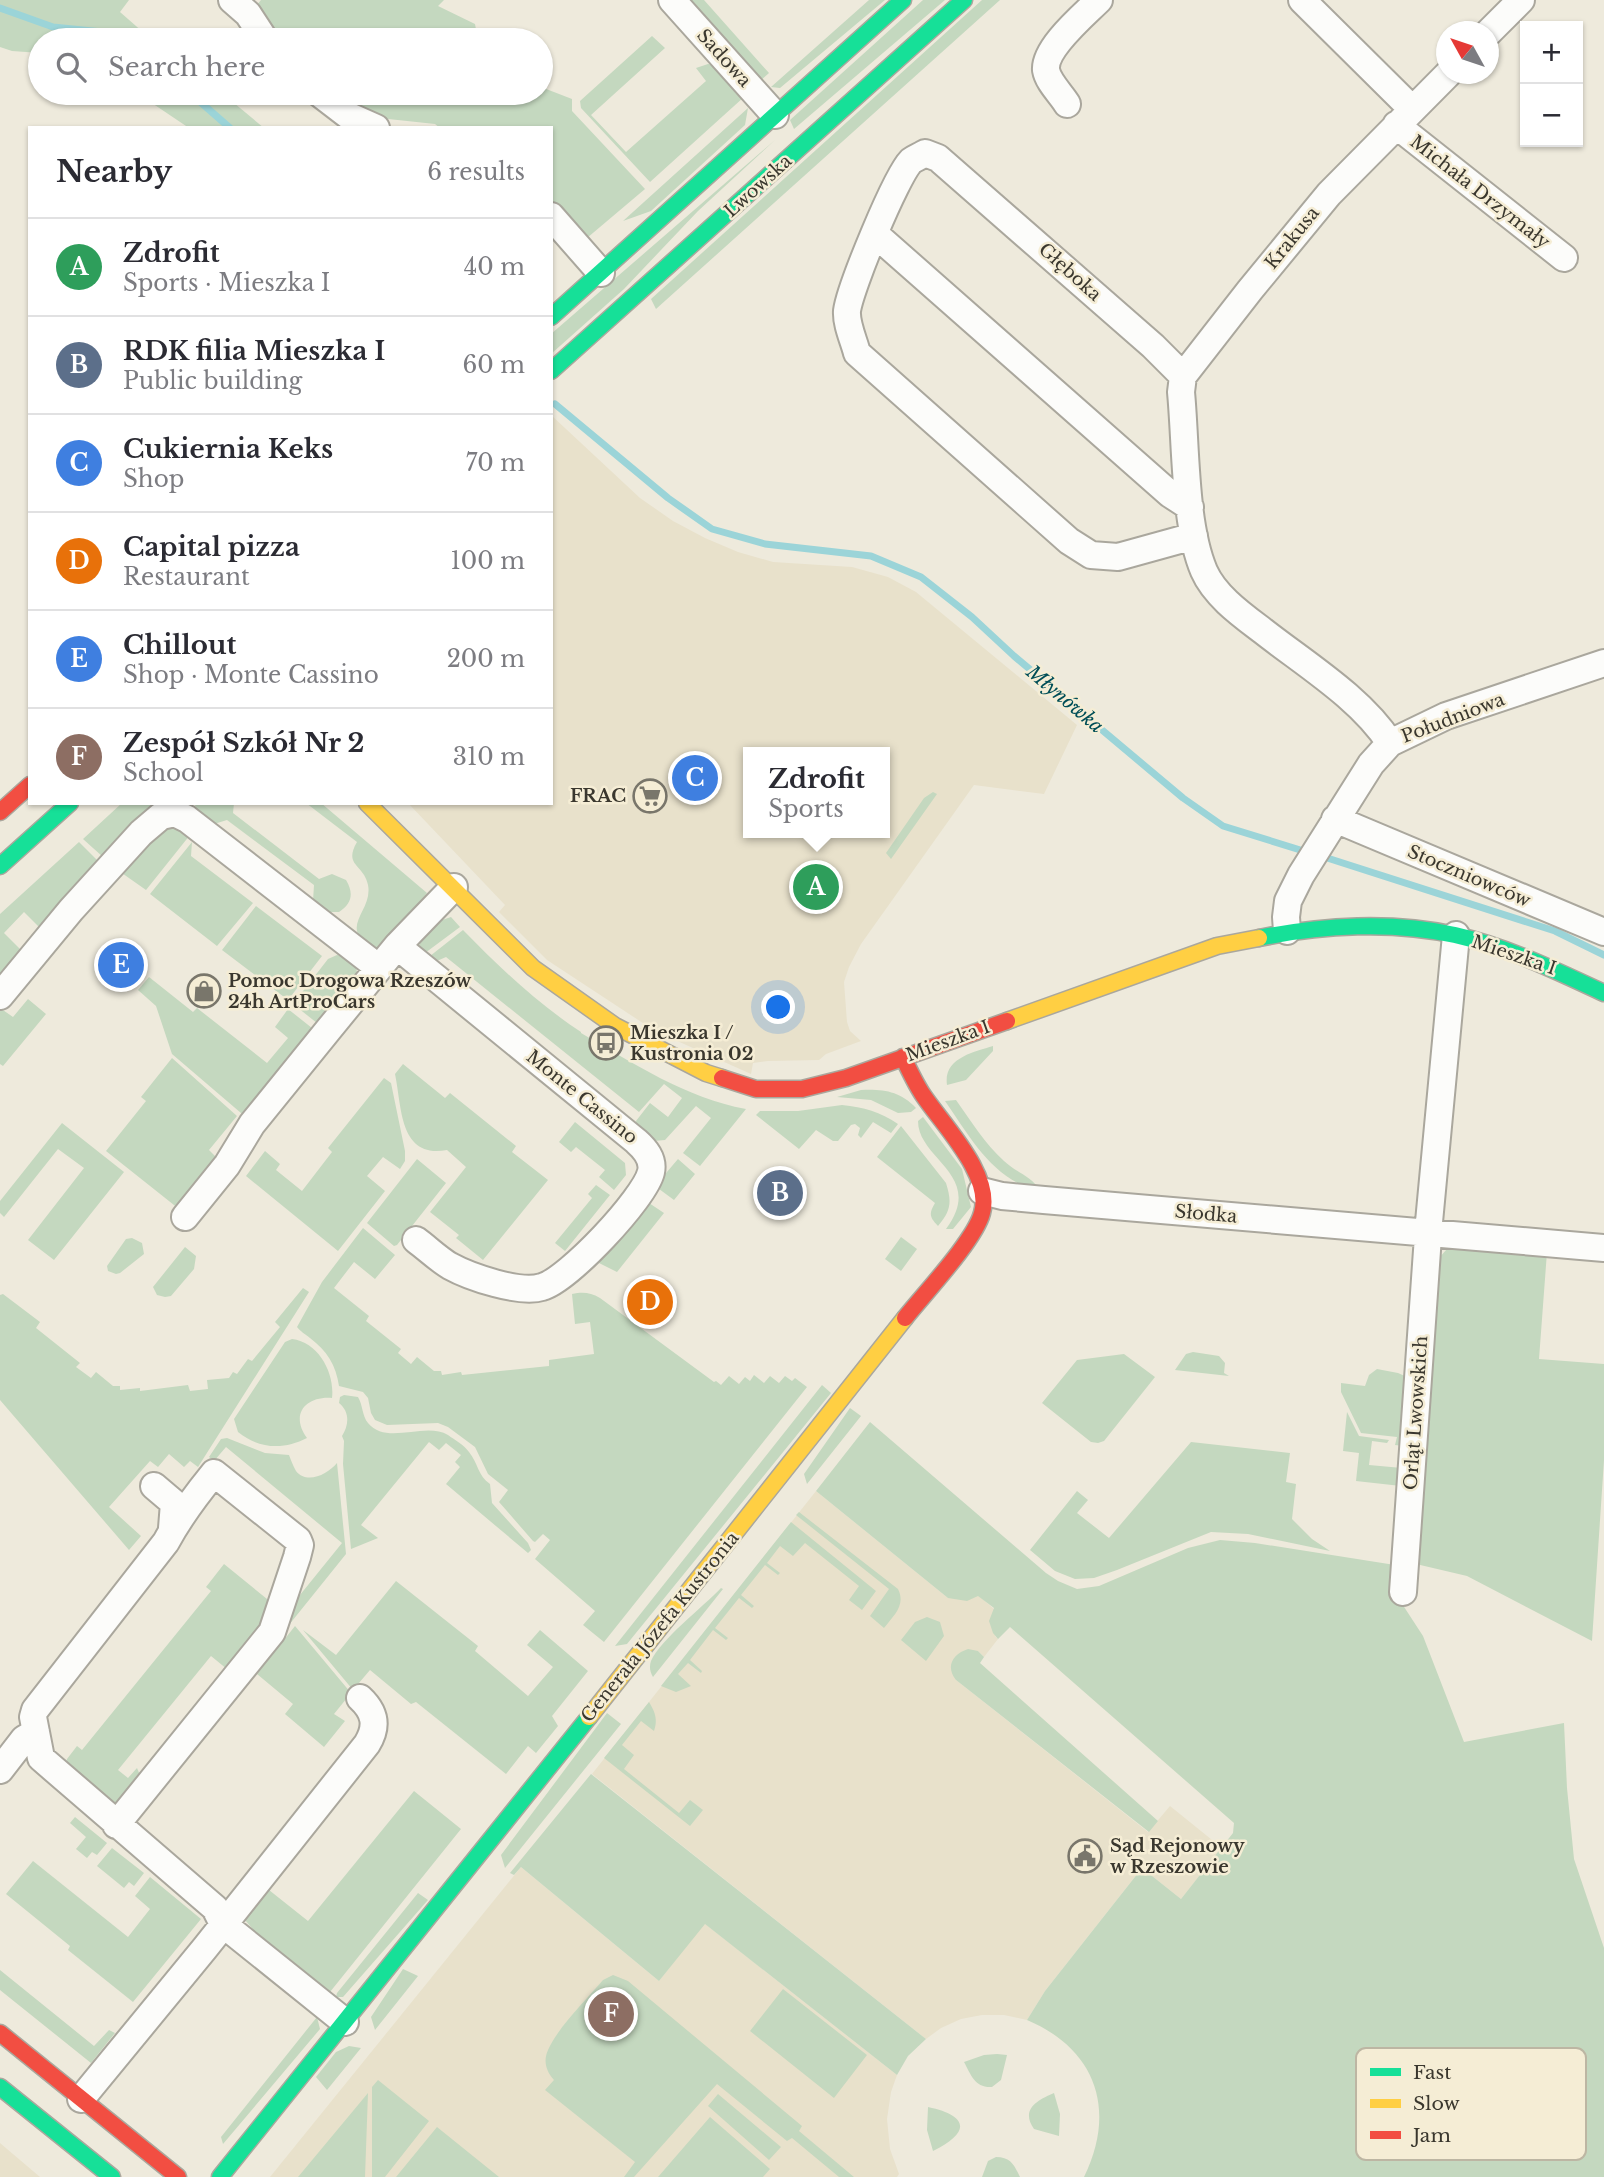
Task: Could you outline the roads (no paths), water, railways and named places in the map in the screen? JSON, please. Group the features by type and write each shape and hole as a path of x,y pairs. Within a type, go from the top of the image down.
{"street":[{"path":"232,0 248,14 257,28"},
{"name":"Sadowa","path":"672,0 782,126"},
{"path":"553,315 782,126 903,0"},
{"name":"Lwowska","path":"553,369 964,0"},
{"path":"1068,104 1046,70 1049,55 1058,42 1100,0"},
{"path":"1302,0 1404,117"},
{"path":"1499,23 1521,0"},
{"name":"Krakusa","path":"1183,376 1315,210 1438,84"},
{"path":"335,105 349,116 372,126"},
{"name":"Michała Drzymały","path":"1404,117 1564,258"},
{"path":"761,183 779,156 782,126"},
{"name":"Głęboka","path":"1183,376 1144,337 938,158 925,153 912,160 902,174 861,265 847,314 857,353 1061,534 1091,555 1118,557 1194,536"},
{"path":"553,218 601,273"},
{"path":"875,234 1170,494 1190,507"},
{"path":"1183,376 1181,392 1190,507 1194,536 1205,572 1224,598 1358,705 1390,743"},
{"name":"Południowa","path":"1287,931 1288,901 1301,875 1371,764 1390,743 1447,716 1604,663"},
{"path":"0,812 28,787"},
{"path":"0,866 68,805"},
{"name":"Mieszka I","path":"368,805 533,968 570,996 615,1026 706,1073 756,1089 802,1088 846,1078 1217,946 1287,931 1378,927 1419,929 1456,935 1526,957 1604,993"},
{"path":"0,996 110,866 161,816 175,813 187,819 379,968"},
{"name":"Stoczniowców","path":"1330,828 1604,932"},
{"path":"185,1217 227,1166 253,1124 379,968 454,887"},
{"path":"1430,1234 1456,935"},
{"name":"Monte Cassino","path":"397,946 636,1140 646,1150 652,1171 645,1186 586,1257 563,1277 542,1287 523,1289 463,1272 448,1265 416,1240"},
{"path":"903,1057 916,1087 967,1155 977,1173 982,1191"},
{"name":"Słodka","path":"982,1191 1044,1200 1604,1248"},
{"name":"Generała Józefa Kustronia","path":"220,2177 956,1255 971,1235 982,1213 982,1191"},
{"name":"Orląt Lwowskich","path":"1403,1592 1430,1234"},
{"path":"116,1825 272,1632 300,1545 298,1539 214,1473 191,1500 166,1542 35,1710 33,1717 41,1758 116,1825 215,1908 223,1924 345,2022"},
{"path":"154,1486 174,1503 172,1528"},
{"path":"81,2099 371,1738 374,1731 373,1716 360,1698"},
{"path":"0,1770 24,1739 36,1732"},
{"path":"0,2033 178,2177"},
{"path":"0,2087 112,2177"}],"waterway":[{"name":"Młynówka","path":"0,8 63,28"},
{"name":"Młynówka","path":"204,105 228,126"},
{"name":"Młynówka","path":"555,404 668,498 712,529 765,544 871,556 921,577 972,617 1014,656 1183,798 1223,826 1310,853"},
{"name":"Młynówka","path":"1321,856 1555,931 1604,955"}],"place":[{"name":"Cukiernia Keks","path":"695,778"},
{"name":"FRAC","path":"650,796"},
{"name":"Zdrofit","path":"816,887"},
{"name":"Chillout","path":"121,965"},
{"name":"Pomoc Drogowa Rzeszów 24h ArtProCars","path":"204,991"},
{"name":"Mieszka I / Kustronia 02","path":"606,1043"},
{"name":"RDK filia Mieszka I","path":"780,1193"},
{"name":"Capital pizza","path":"650,1302"},
{"name":"Sąd Rejonowy w Rzeszowie","path":"1085,1856"},
{"name":"Zespół Szkół Nr 2","path":"611,2014"}]}
